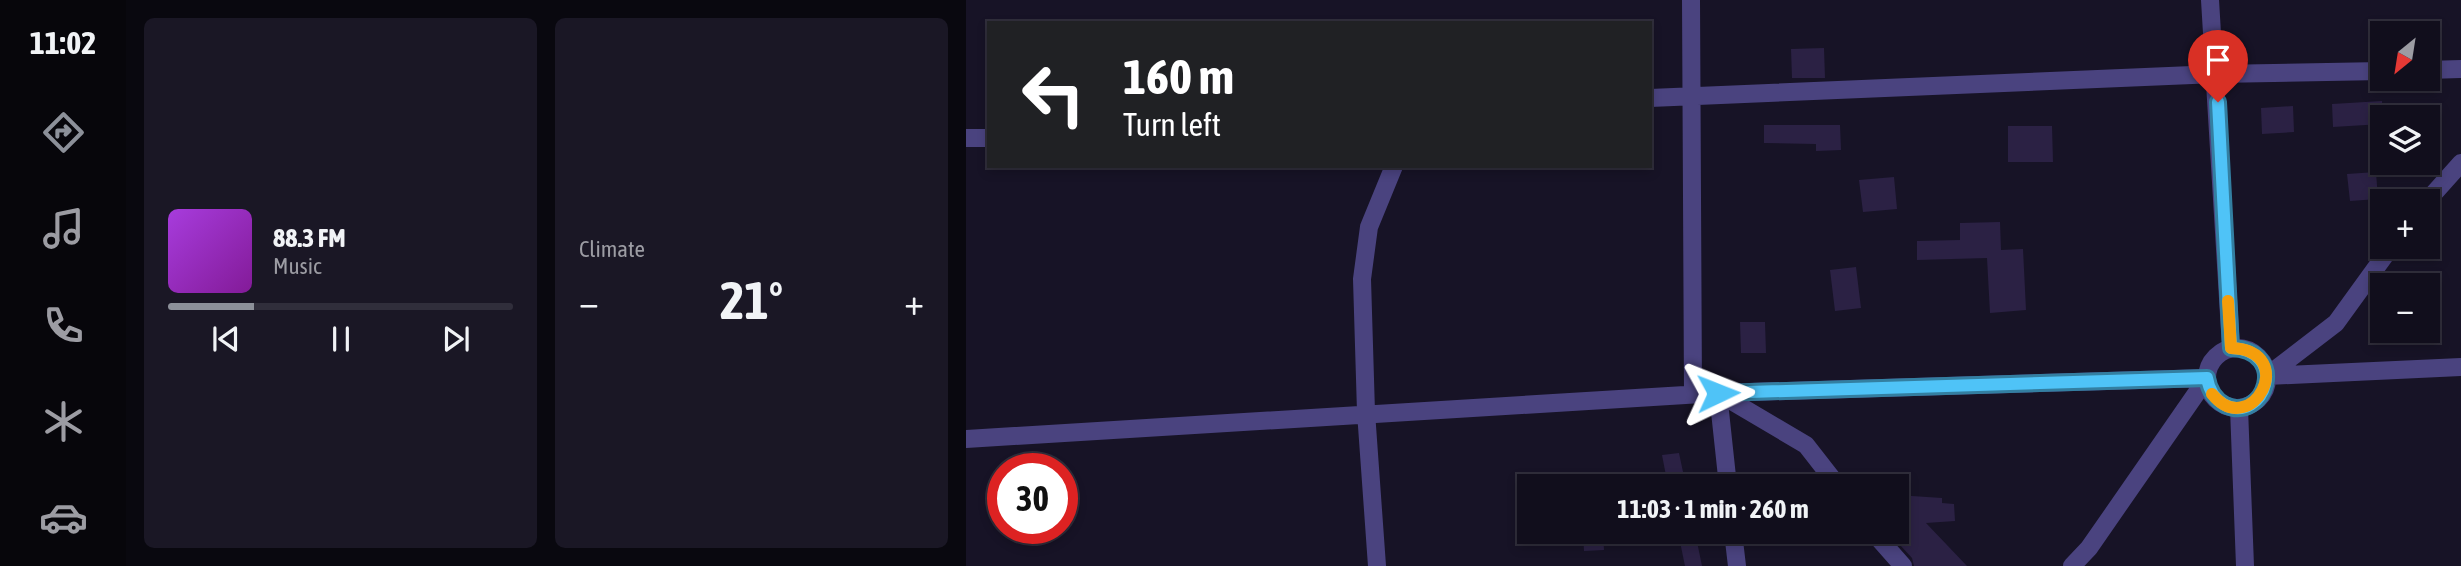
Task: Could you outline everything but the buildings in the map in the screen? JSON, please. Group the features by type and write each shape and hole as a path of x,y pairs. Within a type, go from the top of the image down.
{"street":[{"path":"1691,0 1693,394"},
{"path":"2210,0 2217,74 2231,348"},
{"path":"2440,70 2461,69"},
{"path":"1652,98 2217,74 2370,71"},
{"path":"966,138 987,138"},
{"path":"2438,189 2461,163"},
{"path":"1377,566 1366,412 1362,279 1369,227 1393,168"},
{"path":"2267,376 2336,323 2382,259"},
{"path":"2072,566 2089,548 2207,378 2213,359 2231,348 2244,349 2255,354 2263,364 2267,376 2262,394 2256,401 2239,408 2221,403 2209,388 2207,378"},
{"path":"2267,376 2461,367"},
{"path":"966,439 1366,412 1693,394 2207,378"},
{"path":"1718,393 1727,474"},
{"path":"1718,393 1806,446 1828,474"},
{"path":"2239,408 2245,566"},
{"path":"1734,544 1737,566"},
{"path":"1884,544 1903,566"}],"slow traffic":[{"path":"2212,394 2221,403 2239,408 2256,401 2266,385 2267,376 2263,364 2255,354 2244,349 2231,348 2228,301"}],"route":[{"path":"1718,393 2207,378 2209,388 2221,403 2239,408 2256,401 2266,385 2267,376 2263,364 2255,354 2244,349 2231,348 2218,102"}]}
